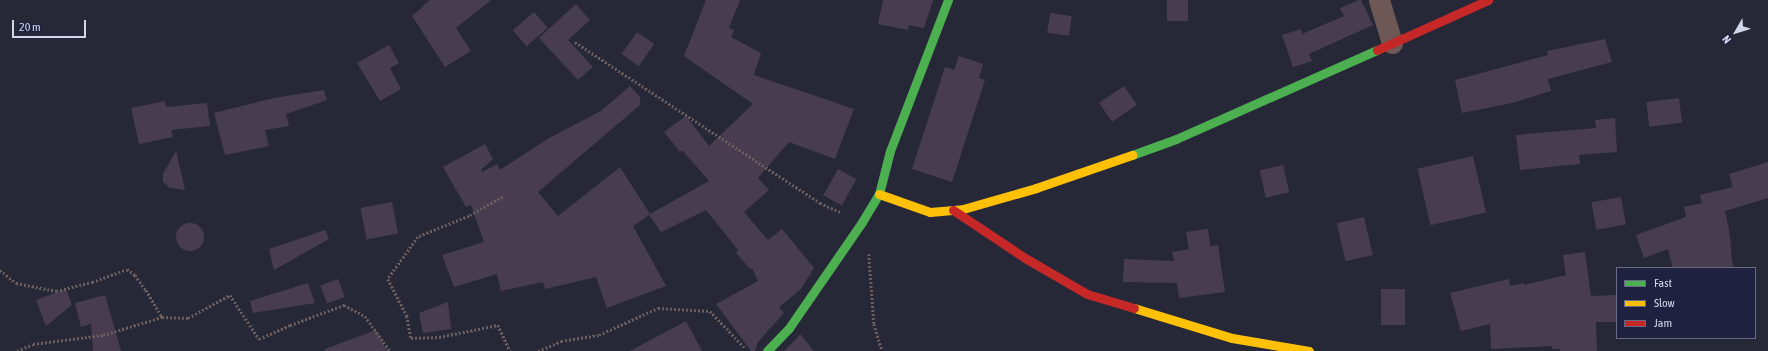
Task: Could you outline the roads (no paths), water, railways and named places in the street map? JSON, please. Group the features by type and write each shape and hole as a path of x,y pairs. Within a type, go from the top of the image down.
{"street":[{"path":"767,351 789,328 862,222 879,194 890,151 948,0"},
{"path":"1379,0 1392,43"},
{"path":"879,194 930,212 963,209 1036,188 1176,139 1488,0"},
{"path":"953,210 1025,258 1087,294 1232,338 1309,351"}]}
